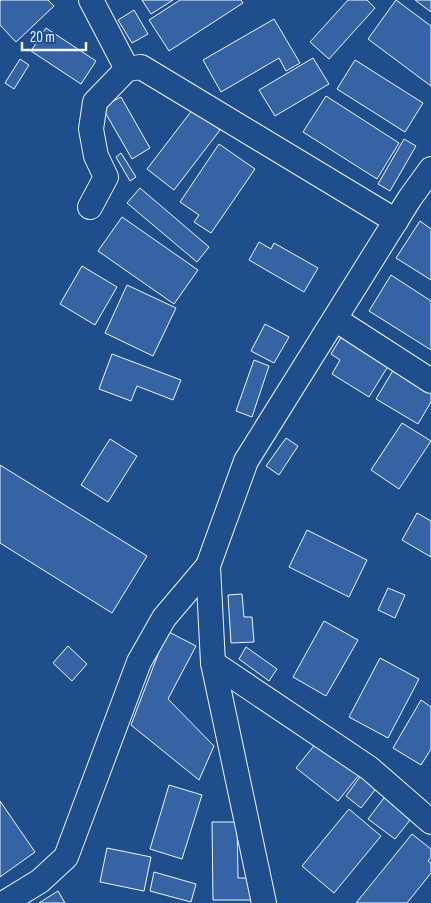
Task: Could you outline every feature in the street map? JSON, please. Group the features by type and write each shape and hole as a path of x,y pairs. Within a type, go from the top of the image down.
{"street":[{"path":"90,0 127,69"},
{"path":"90,207 106,177 96,156 91,129 95,102 127,69 141,67 396,221"},
{"path":"4,903 40,881 66,857 139,662 164,618 208,566 246,461 396,221 431,169"},
{"path":"335,319 431,381"},
{"path":"208,566 213,663 264,903"},
{"path":"213,663 369,768 431,822"}],"building":[{"path":"48,0 54,6 16,42 0,25 0,1"},
{"path":"142,0 173,0 151,14"},
{"path":"180,0 241,0 243,3 169,51 149,20"},
{"path":"348,0 367,0 375,8 329,59 310,42"},
{"path":"396,0 431,26 431,86 368,39"},
{"path":"415,0 431,0 431,12"},
{"path":"134,10 148,34 132,43 118,20"},
{"path":"274,19 300,63 286,71 279,58 221,92 203,60"},
{"path":"46,28 96,61 81,84 31,51"},
{"path":"313,58 329,84 275,116 259,90"},
{"path":"20,59 29,65 14,89 5,83"},
{"path":"355,60 423,103 405,132 337,89"},
{"path":"326,96 399,143 377,179 303,132"},
{"path":"121,97 150,148 132,159 102,107"},
{"path":"193,109 220,130 174,190 147,169"},
{"path":"404,139 416,146 390,191 378,184"},
{"path":"219,144 255,169 211,233 194,222 199,215 180,202"},
{"path":"121,153 136,177 130,181 116,157"},
{"path":"140,188 209,247 197,262 127,203"},
{"path":"122,217 198,270 174,304 98,251"},
{"path":"420,221 431,229 431,280 396,258"},
{"path":"259,242 271,249 274,243 318,268 304,292 249,260"},
{"path":"82,266 117,287 95,325 60,304"},
{"path":"391,275 431,301 431,350 369,311"},
{"path":"127,285 176,308 153,356 105,333"},
{"path":"265,324 289,337 274,363 251,351"},
{"path":"343,334 390,363 369,397 332,374 340,360 331,354"},
{"path":"112,354 181,380 173,400 137,386 131,401 99,389"},
{"path":"254,360 269,366 252,417 236,411"},
{"path":"395,367 431,389 431,402 418,424 376,399"},
{"path":"402,423 431,441 399,489 371,470"},
{"path":"286,438 298,446 279,475 266,466"},
{"path":"110,439 137,456 108,502 81,485"},
{"path":"0,465 147,556 112,613 0,543"},
{"path":"417,513 431,521 431,557 402,540"},
{"path":"307,530 367,560 349,597 289,567"},
{"path":"388,588 405,595 395,618 378,610"},
{"path":"242,594 244,617 252,617 254,642 231,643 228,595"},
{"path":"324,621 358,640 326,696 293,677"},
{"path":"167,631 196,646 168,699 214,746 199,780 131,725"},
{"path":"68,646 87,664 72,681 53,663"},
{"path":"246,647 277,669 269,681 239,659"},
{"path":"380,658 419,679 388,738 349,717"},
{"path":"421,700 431,707 431,749 421,765 393,748"},
{"path":"317,742 359,775 338,801 296,768"},
{"path":"362,774 378,786 361,808 346,796"},
{"path":"169,785 202,795 182,859 150,849"},
{"path":"387,794 414,815 395,839 368,819"},
{"path":"0,801 35,852 0,877"},
{"path":"349,809 381,836 334,893 302,866"},
{"path":"212,822 237,822 238,878 251,878 252,900 213,900"},
{"path":"412,834 431,849 431,857 428,861 431,863 431,873 407,903 356,903"},
{"path":"107,848 151,857 144,891 100,882"},
{"path":"154,872 196,884 191,902 150,891"},
{"path":"58,891 65,903 39,903"}]}
